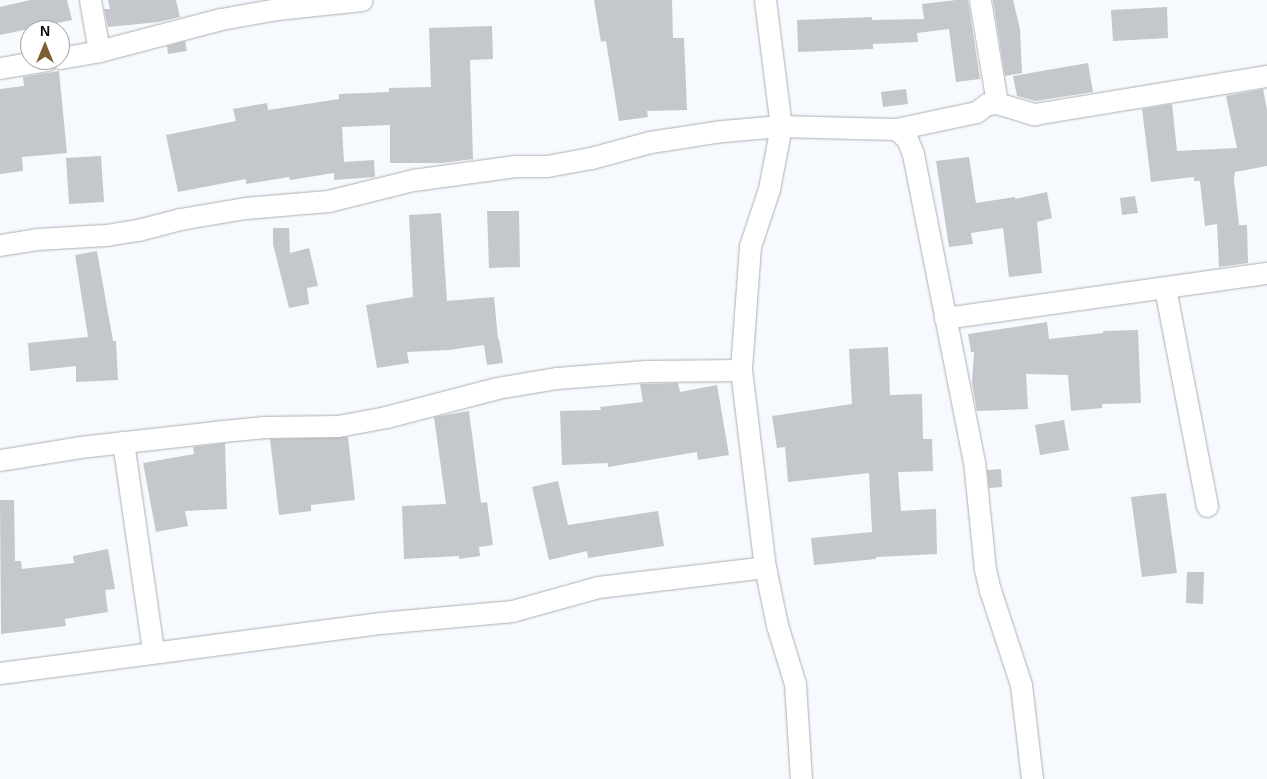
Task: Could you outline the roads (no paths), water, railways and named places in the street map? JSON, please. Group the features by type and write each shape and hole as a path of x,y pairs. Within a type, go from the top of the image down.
{"street":[{"path":"90,0 99,51"},
{"path":"70,56 99,51 221,19 277,9 362,0"},
{"path":"765,0 781,126 769,189 750,246 741,370 765,567 777,625 795,684 801,779 798,779"},
{"path":"980,0 997,103"},
{"path":"0,68 20,65"},
{"path":"0,246 37,239 106,235 138,230 212,212 328,201 413,180 515,166 547,166 591,158 670,139 781,126 896,129 976,112 987,104 997,103 1034,114 1267,76"},
{"path":"896,129 907,139 913,154 974,461 985,569 1021,685 1032,779"},
{"path":"945,318 1267,274"},
{"path":"1164,288 1207,506"},
{"path":"0,460 123,442 265,427 338,426 386,417 497,388 557,378 646,372 741,370"},
{"path":"123,442 153,651"},
{"path":"0,673 153,651 380,623 512,611 598,587 765,567"}]}
